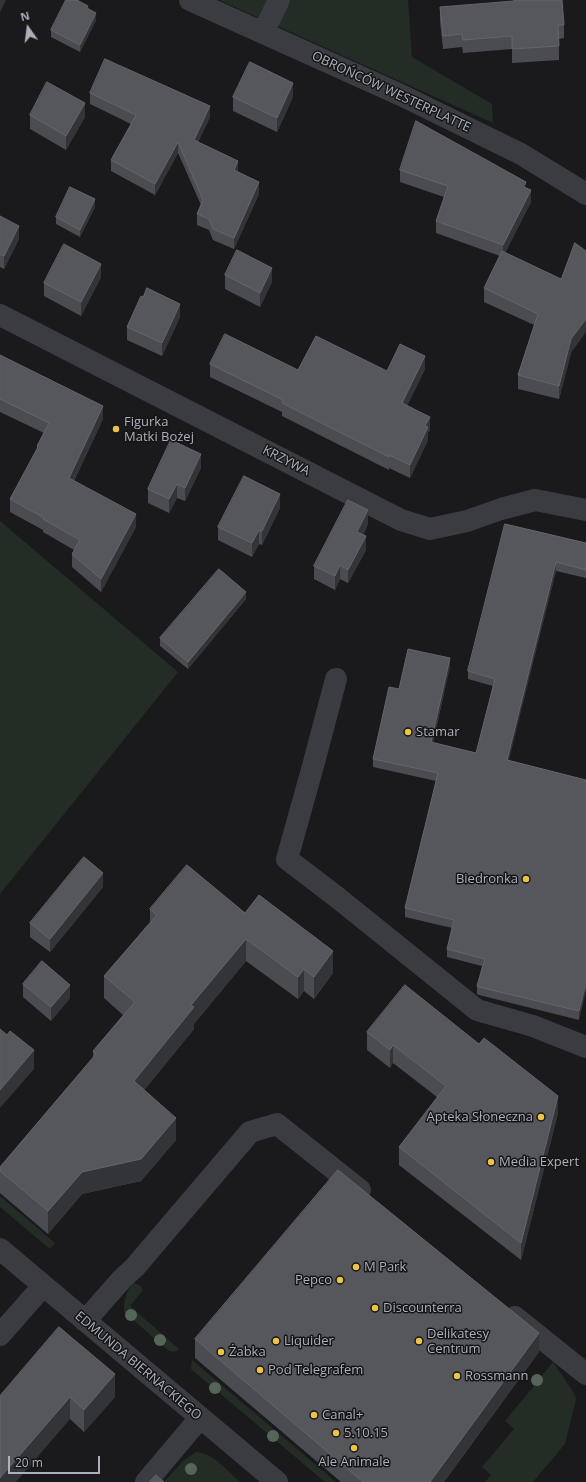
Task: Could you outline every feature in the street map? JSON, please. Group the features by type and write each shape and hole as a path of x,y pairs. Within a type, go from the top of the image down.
{"street":[{"name":"OBROŃCÓW WESTERPLATTE","path":"190,0 403,96 521,154 586,194"},
{"path":"263,33 279,0"},
{"name":"KRZYWA","path":"0,315 401,520 430,529 467,521 501,509 535,500 586,510"},
{"path":"336,679 287,859 477,1010 532,1026 586,1047"},
{"path":"85,1321 122,1279 135,1267 250,1132 277,1124 377,1204"},
{"name":"EDMUNDA BIERNACKIEGO","path":"0,1249 42,1286 277,1482"},
{"path":"0,1335 42,1286"},
{"path":"499,1304 586,1374"},
{"path":"146,1482 200,1418"}],"shaded area":[{"path":"219,0 408,0 412,57 492,104 493,123"},
{"path":"0,521 178,672 0,894"},
{"path":"0,1196 55,1243 50,1249 0,1207"},
{"path":"134,1283 141,1286 143,1290 130,1306 179,1349 177,1351 169,1351 124,1312 126,1296"},
{"path":"192,1360 336,1482 325,1482 191,1369"},
{"path":"553,1362 574,1393 576,1399 565,1444 533,1482 485,1482 491,1475 482,1467 514,1429 505,1421 534,1386 531,1383 537,1375 540,1378"},
{"path":"196,1452 208,1455 214,1459 240,1482 164,1482 183,1461"}],"building":[{"path":"66,0 77,0 88,6 87,8 96,13 80,45 51,30"},
{"path":"514,0 562,0 564,25 558,25 559,46 512,49 512,36 463,40 462,34 443,36 440,7"},
{"path":"105,59 210,106 194,140 238,161 234,170 259,182 234,238 213,229 209,219 197,214 203,200 178,142 155,184 111,160 136,115 90,93"},
{"path":"250,62 293,83 277,118 233,97"},
{"path":"47,82 85,103 66,136 30,115"},
{"path":"416,121 526,182 524,187 531,190 503,245 436,221 448,186 400,170"},
{"path":"70,187 95,199 80,230 56,217"},
{"path":"0,216 19,226 4,256 0,254"},
{"path":"575,243 586,251 586,319 571,339 559,386 518,375 538,314 484,288 502,251 561,279"},
{"path":"64,244 101,264 81,302 44,283"},
{"path":"237,250 272,268 260,293 225,275"},
{"path":"147,288 180,304 162,343 127,327 141,296 143,297"},
{"path":"225,334 298,370 316,336 387,371 400,344 425,356 402,403 430,417 425,426 428,427 410,465 389,455 389,457 282,403 283,400 210,364"},
{"path":"0,355 103,406 69,478 136,514 101,579 72,554 80,540 10,499 49,423 0,399"},
{"path":"171,440 201,454 185,488 177,484 169,499 148,489"},
{"path":"244,476 280,494 262,531 259,530 252,543 218,527"},
{"path":"348,500 368,510 357,532 366,536 348,570 340,565 335,576 314,566"},
{"path":"505,524 586,543 586,570 556,562 507,760 586,780 586,983 579,1011 477,986 485,959 447,949 454,920 405,908 438,773 373,759 389,687 399,689 408,649 450,658 431,742 476,753 495,679 468,671"},
{"path":"219,569 246,592 188,662 160,638"},
{"path":"84,857 103,873 50,939 30,923"},
{"path":"187,865 245,913 259,895 333,951 314,977 304,969 298,977 246,939 191,1005 194,1007 134,1081 176,1118 141,1159 82,1172 48,1211 0,1171 0,1167 96,1054 93,1051 135,1002 104,976 157,915 150,909"},
{"path":"42,961 70,985 51,1007 23,984"},
{"path":"405,985 479,1044 484,1038 558,1096 521,1243 399,1147 446,1086 393,1045 390,1050 367,1032"},
{"path":"0,1029 7,1035 10,1031 34,1050 0,1090"},
{"name":"M Park","path":"338,1170 539,1333 430,1482 363,1482 195,1339"},
{"path":"59,1327 115,1374 84,1410 70,1397 0,1478 0,1396"},
{"path":"156,1475 164,1482 150,1482"}],"place":[{"name":"Figurka Matki Bożej","path":"116,429"},
{"name":"Stamar","path":"408,732"},
{"name":"Biedronka","path":"526,879"},
{"name":"Apteka Słoneczna","path":"541,1117"},
{"name":"Media Expert","path":"491,1162"},
{"name":"M Park","path":"356,1267"},
{"name":"Pepco","path":"340,1280"},
{"name":"Discounterra","path":"375,1308"},
{"name":"Liquider","path":"276,1341"},
{"name":"Delikatesy Centrum","path":"419,1341"},
{"name":"Żabka","path":"221,1352"},
{"name":"Pod Telegrafem","path":"260,1370"},
{"name":"Rossmann","path":"457,1376"},
{"name":"Canal+","path":"314,1415"},
{"name":"5.10.15","path":"336,1433"},
{"name":"Ale Animale","path":"354,1448"}]}
